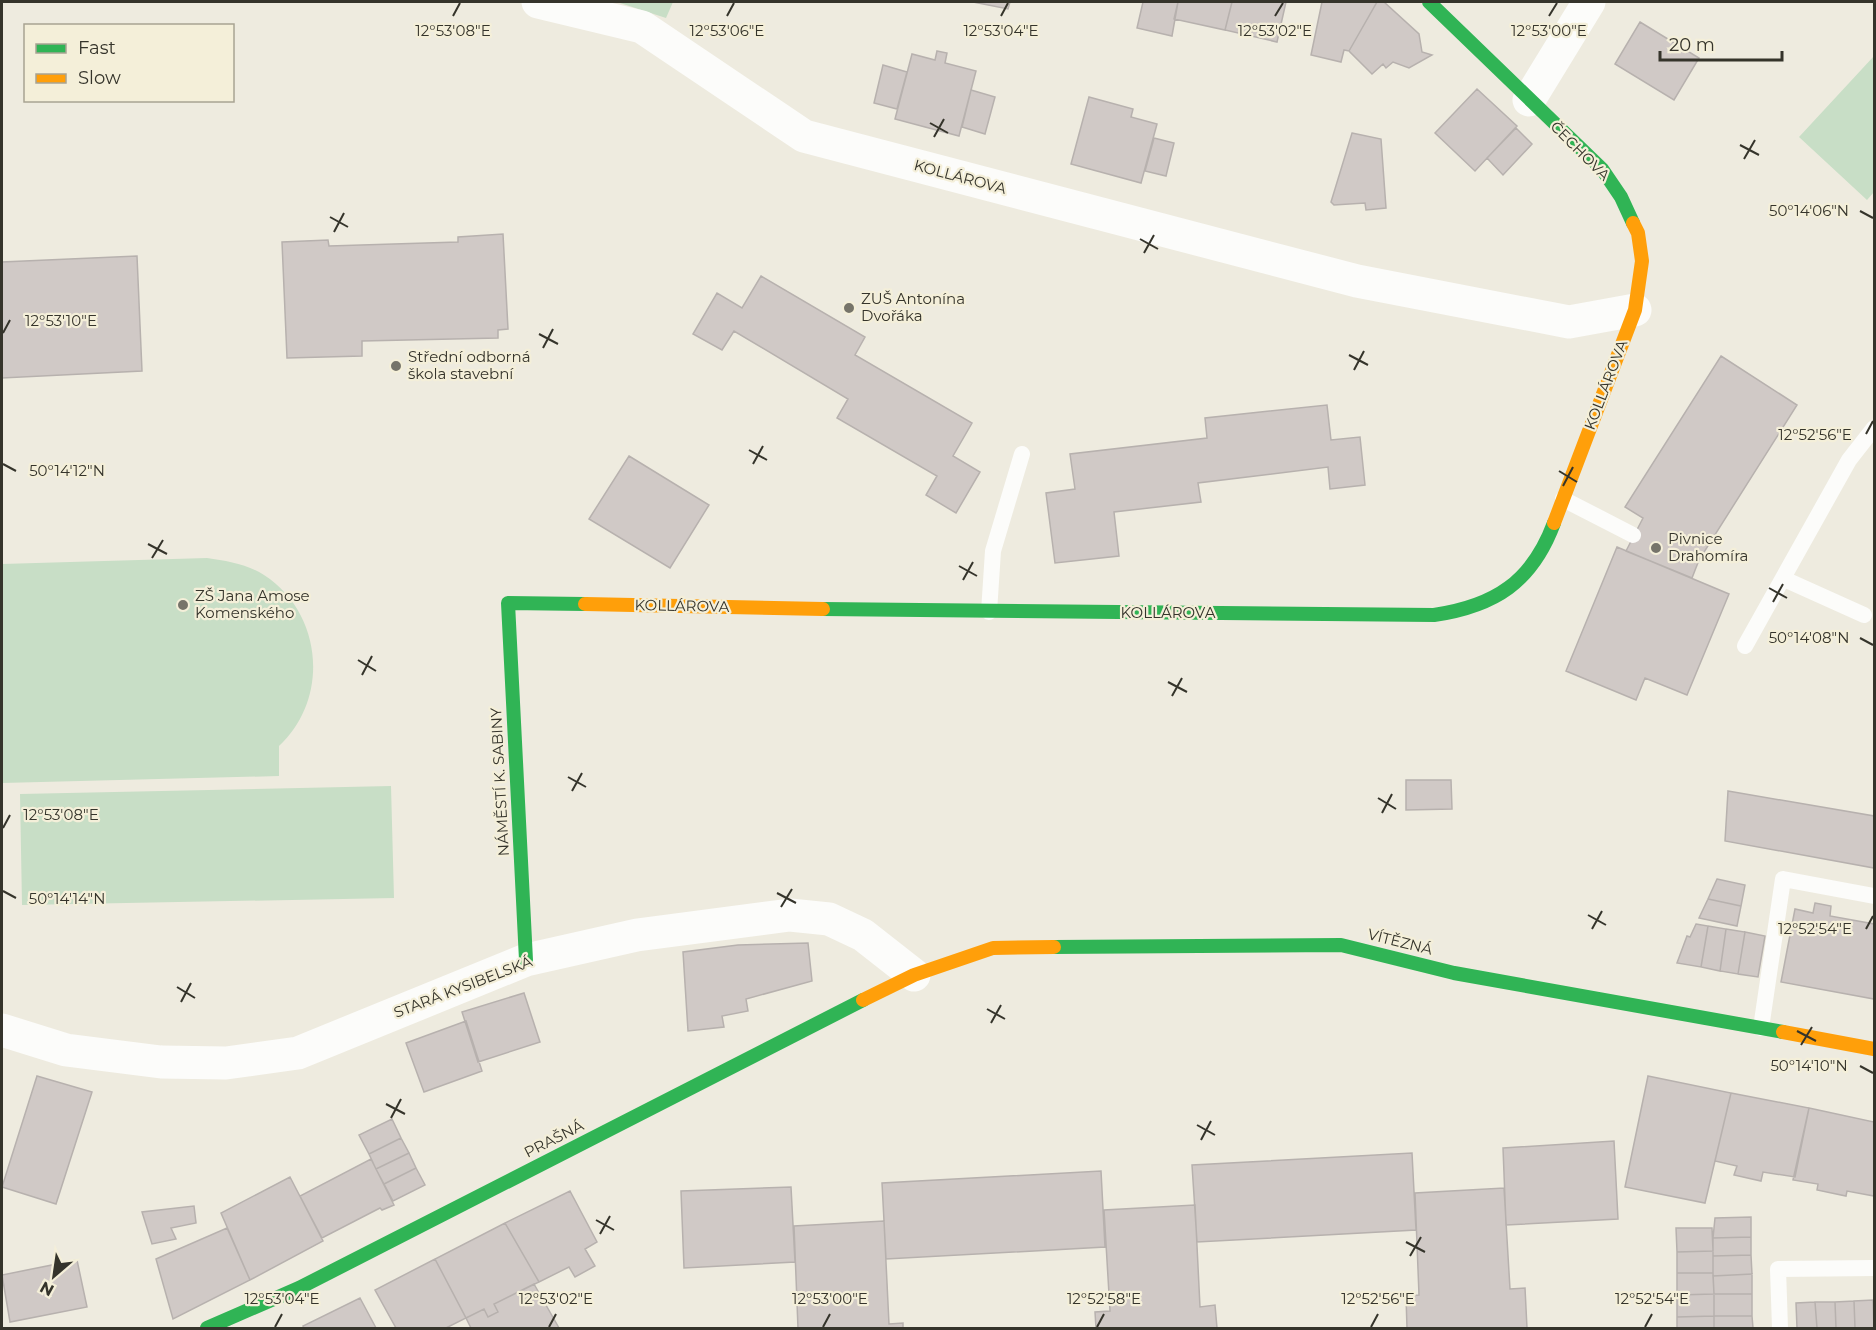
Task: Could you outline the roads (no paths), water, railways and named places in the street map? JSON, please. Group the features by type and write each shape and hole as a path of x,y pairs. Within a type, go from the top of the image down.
{"street":[{"name":"KOLLÁROVA","path":"538,2 587,8 642,27 804,136 1357,281 1569,322 1635,310"},
{"name":"ČECHOVA","path":"1429,2 1602,169 1622,197 1638,233 1642,261 1635,310"},
{"path":"1529,100 1589,2"},
{"name":"KOLLÁROVA","path":"507,603 988,612 1434,615 1464,612 1509,590 1530,570 1548,540 1635,310"},
{"name":"NÁMĚSTÍ K. SABINY","path":"507,603 526,960"},
{"name":"STARÁ KYSIBELSKÁ","path":"2,1030 66,1050 161,1062 226,1063 298,1053 526,960 637,934 790,915 829,919 863,935 914,975"},
{"name":"VÍTĚZNÁ","path":"914,975 993,948 1341,945 1454,973 1875,1049"},
{"name":"PRAŠNÁ","path":"207,1329 299,1288 815,1023 914,975"}],"lane":[{"path":"1744,646 1784,579 1849,460 1875,428"},
{"path":"988,612 993,551 1022,454"},
{"path":"1563,499 1633,535"},
{"path":"1784,579 1864,615"},
{"path":"1761,1028 1783,879 1875,896"},
{"path":"1780,1329 1778,1269 1875,1268"}],"place":[{"name":"ZUŠ Antonína Dvořáka","path":"849,308"},
{"name":"Střední odborná škola stavební","path":"396,366"},
{"name":"Pivnice Drahomíra","path":"1656,548"},
{"name":"ZŠ Jana Amose Komenského","path":"183,605"}]}
